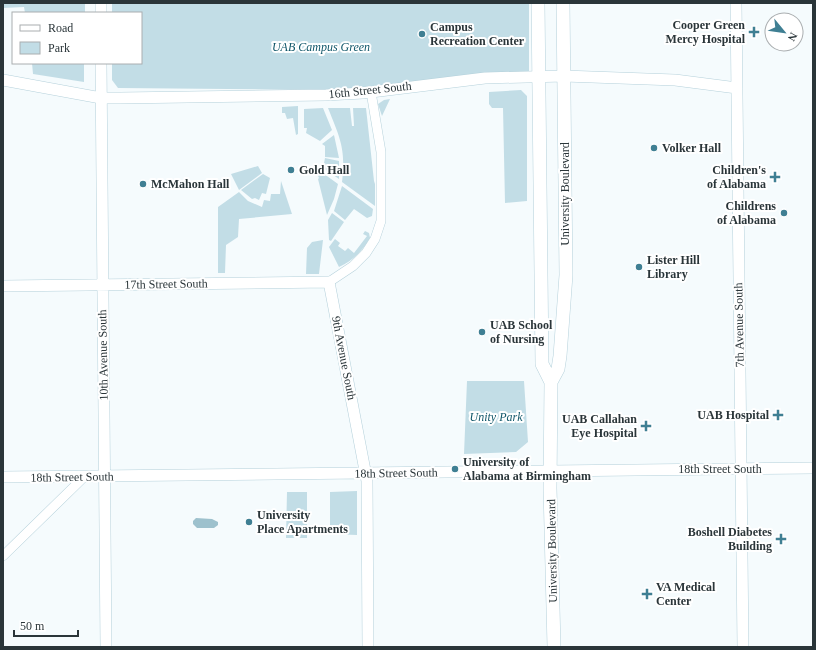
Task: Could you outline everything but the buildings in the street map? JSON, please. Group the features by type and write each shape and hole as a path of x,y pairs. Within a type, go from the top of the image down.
{"main road":[{"name":"University Boulevard","path":"538,3 542,364 551,382 554,647"},
{"name":"University Boulevard","path":"551,382 558,369 560,356 566,275 563,3"}],"street":[{"name":"7th Avenue South","path":"736,3 742,647"},
{"name":"10th Avenue South","path":"101,64 106,647"},
{"name":"16th Street South","path":"3,80 101,98 317,96 371,92 485,78 539,76 675,80 737,88"},
{"path":"329,282 353,266 366,253 375,239 381,221 381,152 371,92"},
{"name":"17th Street South","path":"3,286 329,282"},
{"name":"9th Avenue South","path":"329,282 366,473 368,647"},
{"name":"18th Street South","path":"3,477 813,468"},
{"path":"3,556 86,476"}],"green space":[{"path":"3,3 85,3 85,12 25,12 24,7 3,8"},
{"name":"UAB Campus Green","path":"112,3 529,3 529,71 333,90 118,88 112,80 112,64 142,64 142,12 112,12"},
{"path":"32,64 84,64 84,82 33,74"},
{"path":"521,90 527,96 527,201 505,203 503,108 492,108 489,104 489,92"},
{"path":"390,99 382,116 378,104 384,100"},
{"path":"298,106 298,134 296,135 293,118 287,119 285,113 282,113 282,107"},
{"path":"323,108 332,130 320,141 306,133 307,128 304,128 304,109"},
{"path":"328,108 350,108 352,126 354,126 353,108 366,108 375,184 375,206 342,182 343,161 341,144"},
{"path":"334,135 339,158 325,157 325,146 322,144"},
{"path":"325,158 339,161 339,179 323,168"},
{"path":"258,166 262,173 239,190 231,174"},
{"path":"320,171 338,184 334,199 327,215 317,174"},
{"path":"263,174 270,178 266,194 262,193 259,200 255,198 252,199 241,190"},
{"path":"281,181 292,214 239,219 238,237 226,245 225,273 218,273 218,207 239,192 248,201 262,207 264,200 270,201 271,194 280,194"},
{"path":"342,186 373,209 372,216 367,218 354,209 345,220 334,211"},
{"path":"332,213 344,222 331,241 329,240 328,220"},
{"path":"365,231 369,233 370,238 364,247 353,259 339,267 329,247 335,239 340,243 338,246 345,251 348,248 354,253 367,236 363,234"},
{"path":"323,240 319,274 306,274 307,248 312,242"},
{"name":"Unity Park","path":"467,381 524,381 528,442 516,452 464,454"},
{"path":"357,491 357,535 330,534 330,492"},
{"path":"287,492 307,492 307,538 286,538"}],"shaded area":[{"path":"196,518 212,519 218,522 218,525 214,528 197,528 193,524 193,521"}],"place":[{"name":"Cooper Green Mercy Hospital","path":"754,32"},
{"name":"Campus Recreation Center","path":"422,34"},
{"name":"Volker Hall","path":"654,148"},
{"name":"Gold Hall","path":"291,170"},
{"name":"Children's of Alabama","path":"775,177"},
{"name":"McMahon Hall","path":"143,184"},
{"name":"Childrens of Alabama","path":"784,213"},
{"name":"Lister Hill Library","path":"639,267"},
{"name":"UAB School of Nursing","path":"482,332"},
{"name":"UAB Hospital","path":"778,415"},
{"name":"UAB Callahan Eye Hospital","path":"646,426"},
{"name":"University of Alabama at Birmingham","path":"455,469"},
{"name":"University Place Apartments","path":"249,522"},
{"name":"Boshell Diabetes Building","path":"781,539"},
{"name":"VA Medical Center","path":"647,594"}]}
